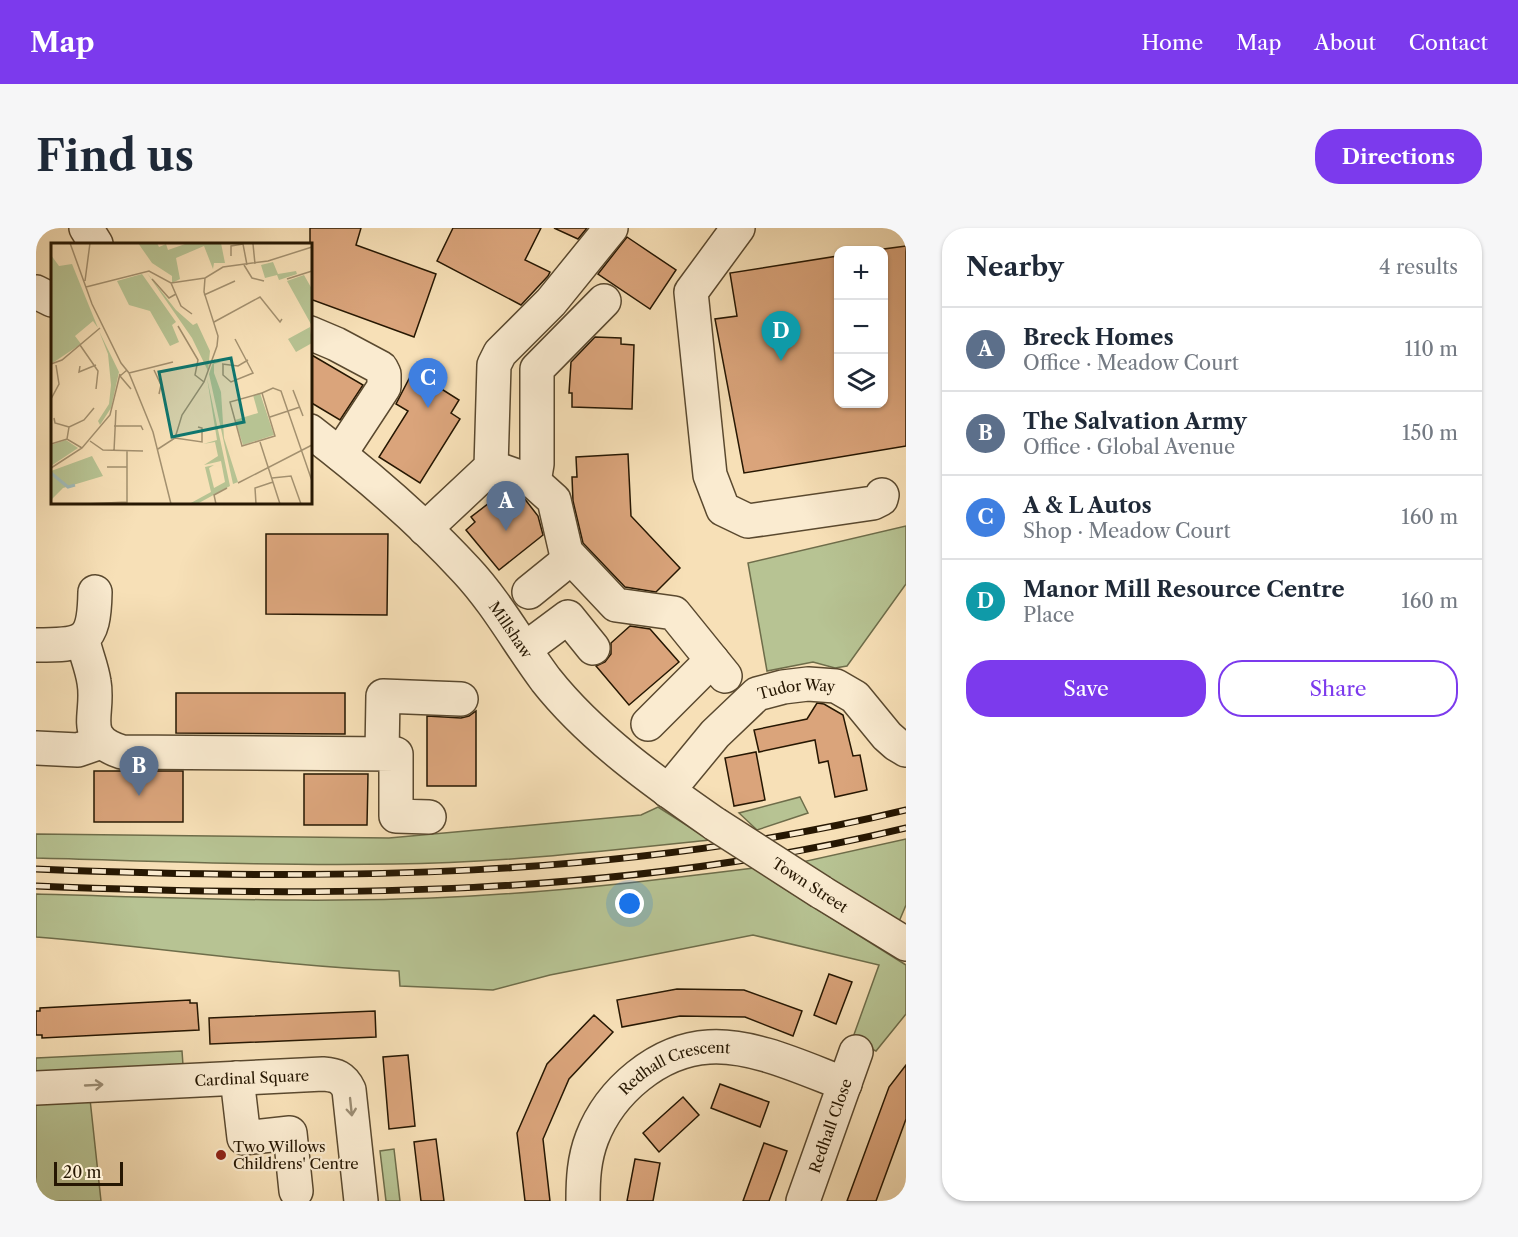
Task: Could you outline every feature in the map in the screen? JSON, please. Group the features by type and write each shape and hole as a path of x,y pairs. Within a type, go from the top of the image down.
{"street":[{"path":"86,228 95,243"},
{"path":"425,529 491,467 492,382 494,365 500,353 551,302 612,228"},
{"path":"738,228 691,292 710,475 723,509 748,521 873,503 881,499 882,495"},
{"path":"36,292 51,300"},
{"path":"534,482 537,464 537,369 604,302"},
{"path":"312,334 381,368 384,374 380,416 340,454"},
{"name":"Millshaw","path":"312,433 340,454 425,529 467,570 547,681 598,735 668,791 715,824"},
{"path":"491,467 534,482 555,500 566,552 616,605 674,613 718,668 648,724"},
{"path":"529,592 571,558"},
{"path":"36,645 68,645 83,641 90,631 94,618 95,592"},
{"path":"525,649 568,616 593,648"},
{"path":"83,641 95,683 94,734 110,748 122,752 396,754 396,816 429,817"},
{"name":"Tudor Way","path":"668,791 715,735 757,694 783,687 808,684 836,686 855,698 887,736 906,750"},
{"path":"382,753 383,696 461,699"},
{"path":"36,748 78,750 101,742"},
{"name":"Town Street","path":"715,824 906,944"},
{"name":"Redhall Crescent","path":"583,1201 583,1168 592,1137 608,1108 630,1083 652,1065 680,1053 709,1047 740,1049 769,1056 845,1084"},
{"name":"Redhall Close","path":"803,1201 856,1052"},
{"name":"Cardinal Square","path":"36,1088 323,1074 344,1066 349,1090 361,1201"},
{"path":"237,1078 244,1138 290,1133 296,1191"}],"green space":[{"path":"906,526 906,584 847,666 835,668 813,662 767,671 748,563"},
{"path":"800,797 808,813 757,830 739,813"},
{"path":"658,807 710,840 552,856 433,863 260,864 36,858 36,834 389,838 641,815"},
{"path":"906,839 906,905 898,924 802,862"},
{"path":"754,868 906,965 906,1014 876,1051 852,1040 879,965 753,935 550,975 493,990 400,986 399,971 263,961 36,937 36,894 262,900 431,898 587,887"},
{"path":"182,1051 183,1065 36,1072 36,1058"},
{"path":"90,1099 101,1201 36,1201 36,1101"},
{"path":"394,1149 400,1201 386,1201 380,1151"}],"building":[{"path":"310,228 361,228 356,245 436,274 414,337 312,300 312,243 310,243"},
{"path":"453,228 541,228 525,260 550,272 521,305 437,261"},
{"path":"554,228 587,228 578,239"},
{"path":"627,237 676,270 650,309 598,274"},
{"path":"906,246 906,446 744,473 715,319 737,316 730,273 834,257 834,408 888,408 888,248"},
{"path":"595,337 621,338 621,344 634,345 632,409 572,407 572,393 569,393 571,362"},
{"path":"312,355 363,385 340,420 312,403"},
{"path":"413,371 459,400 451,413 460,419 420,483 379,457 408,411 396,404"},
{"path":"628,454 631,516 680,568 656,592 625,587 583,543 573,501 572,477 577,477 576,457"},
{"path":"513,494 519,501 524,498 538,516 543,535 499,570 466,530 475,522 471,517 498,496 503,502"},
{"path":"266,534 388,534 387,615 266,614"},
{"path":"630,626 650,629 679,662 629,705 596,666 605,662 611,654 611,643"},
{"path":"176,693 345,693 345,734 176,733"},
{"path":"817,703 824,704 843,715 853,756 860,755 867,790 835,797 828,761 819,763 815,740 759,752 754,730 807,719"},
{"path":"476,711 476,786 427,786 427,716 461,718"},
{"path":"756,752 765,800 734,806 725,758"},
{"path":"94,771 183,771 183,822 94,822"},
{"path":"304,774 368,774 367,825 304,825"},
{"path":"829,974 852,982 836,1024 814,1015"},
{"path":"677,989 744,990 802,1011 793,1036 745,1017 680,1016 622,1027 617,1000"},
{"path":"190,1000 190,1003 197,1003 199,1030 42,1038 42,1035 36,1035 36,1011 40,1011 40,1008"},
{"path":"375,1011 376,1037 210,1044 209,1018"},
{"path":"594,1015 613,1032 569,1079 543,1139 550,1201 525,1201 517,1133 547,1064"},
{"path":"408,1055 415,1126 389,1129 383,1057"},
{"path":"906,1065 906,1119 876,1201 847,1201 889,1087"},
{"path":"720,1084 769,1102 760,1127 711,1108"},
{"path":"683,1097 699,1115 659,1152 643,1133"},
{"path":"436,1139 444,1201 421,1201 414,1142"},
{"path":"764,1143 787,1151 780,1171 769,1201 743,1201"},
{"path":"635,1159 660,1163 653,1201 627,1201"}],"railway":[{"path":"36,869 255,875 474,870 583,862 691,850 799,833 906,810"},
{"path":"36,886 254,892 364,891 582,880 691,868 799,851 906,828"}],"place":[{"name":"Manor Mill Resource Centre","path":"781,361"},
{"name":"A & L Autos","path":"428,408"},
{"name":"Breck Homes","path":"506,531"},
{"name":"The Salvation Army","path":"139,796"},
{"name":"Two Willows Childrens' Centre","path":"221,1155"}]}
